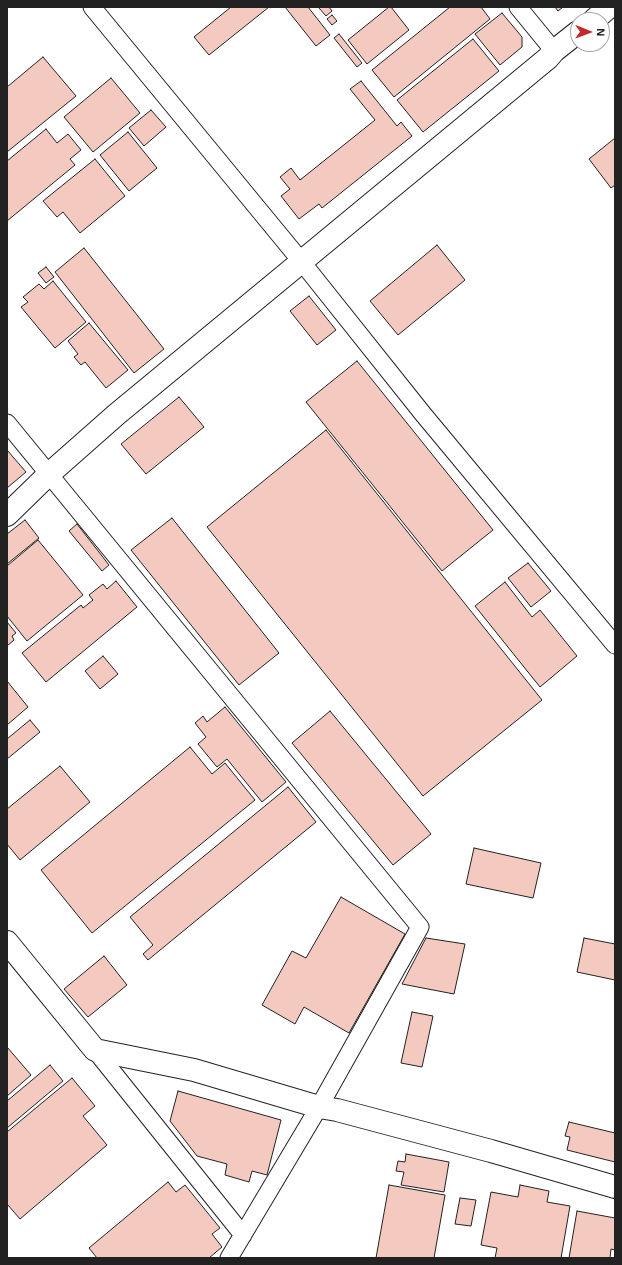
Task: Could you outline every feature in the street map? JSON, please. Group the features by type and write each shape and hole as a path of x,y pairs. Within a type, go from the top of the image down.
{"street":[{"path":"92,7 301,261 423,414 615,645"},
{"path":"518,7 554,51"},
{"path":"7,515 117,414 570,38"},
{"path":"7,423 420,927 319,1107 230,1258"},
{"path":"7,942 243,1235"},
{"path":"95,1050 194,1070 319,1107 345,1112 491,1151 615,1187"}],"building":[{"path":"231,7 269,7 209,55 194,37"},
{"path":"285,7 308,7 330,35 316,46"},
{"path":"329,7 332,11 326,16 319,8"},
{"path":"389,7 391,7 409,30 367,64 348,40"},
{"path":"450,7 481,7 490,19 394,97 372,70"},
{"path":"555,7 563,7 558,11"},
{"path":"502,13 522,37 522,47 500,65 475,34"},
{"path":"332,15 337,21 332,25 327,19"},
{"path":"339,34 362,63 357,67 334,38"},
{"path":"473,39 499,71 423,132 397,100"},
{"path":"43,57 76,96 7,152 7,87"},
{"path":"111,78 140,113 93,152 64,117"},
{"path":"361,81 397,126 401,122 412,136 322,208 319,204 299,219 281,196 290,189 280,177 291,168 300,180 375,120 350,89"},
{"path":"151,110 166,127 144,146 129,128"},
{"path":"46,129 57,143 68,134 81,150 70,159 75,165 7,221 7,161"},
{"path":"128,132 157,168 129,191 100,155"},
{"path":"615,138 615,185 611,188 589,159"},
{"path":"95,159 125,196 80,233 63,212 57,217 43,201"},
{"path":"437,245 465,280 398,335 370,301"},
{"path":"84,248 164,349 134,373 55,272"},
{"path":"46,267 54,277 46,283 38,273"},
{"path":"53,281 86,322 55,348 21,307 28,302 23,297 39,284 44,289"},
{"path":"309,296 336,330 317,345 290,311"},
{"path":"89,323 128,370 106,388 85,362 81,365 74,357 78,354 68,341"},
{"path":"357,361 493,530 442,571 306,402"},
{"path":"179,397 204,427 146,474 121,444"},
{"path":"326,430 542,700 423,796 207,527"},
{"path":"7,450 26,472 7,488"},
{"path":"172,518 279,653 239,685 131,550"},
{"path":"25,520 39,538 7,564 7,534"},
{"path":"77,524 109,565 102,571 69,531"},
{"path":"38,540 83,595 27,641 7,616 7,566"},
{"path":"528,563 551,591 531,607 508,578"},
{"path":"116,581 137,607 46,682 22,653 81,605 83,608 93,600 89,595 103,584 107,589"},
{"path":"505,582 532,617 540,610 577,656 540,687 475,606"},
{"path":"7,622 16,633 12,636 14,640 7,646"},
{"path":"103,656 118,674 100,689 85,671"},
{"path":"7,681 28,707 7,725"},
{"path":"225,707 286,782 262,802 227,759 217,767 198,744 206,737 195,723 203,716 207,722"},
{"path":"330,711 431,834 393,865 292,743"},
{"path":"30,720 40,732 7,759 7,739"},
{"path":"190,747 212,774 225,763 255,800 92,933 41,870"},
{"path":"60,766 90,802 20,860 7,844 7,809"},
{"path":"288,787 316,822 148,960 143,954 153,945 130,917"},
{"path":"474,848 541,863 533,898 466,884"},
{"path":"341,897 405,934 349,1033 304,1007 295,1024 262,1005 292,951 306,958"},
{"path":"426,938 465,944 454,994 402,984"},
{"path":"584,938 615,944 615,980 577,972"},
{"path":"104,956 127,985 88,1017 64,989"},
{"path":"412,1012 433,1016 422,1067 401,1063"},
{"path":"7,1047 31,1075 7,1096"},
{"path":"50,1065 63,1081 7,1128 7,1101"},
{"path":"72,1078 95,1106 83,1116 107,1145 20,1219 7,1204 7,1132"},
{"path":"178,1091 281,1120 267,1175 252,1171 249,1182 225,1175 227,1164 197,1156 170,1121"},
{"path":"569,1122 615,1133 615,1162 567,1150 570,1137 565,1136"},
{"path":"406,1154 449,1162 444,1192 401,1185 404,1172 396,1171 398,1161 405,1162"},
{"path":"168,1182 176,1192 185,1185 220,1228 212,1234 222,1247 209,1258 97,1258 89,1248"},
{"path":"389,1185 445,1195 434,1258 376,1258"},
{"path":"520,1185 549,1191 547,1202 570,1206 561,1258 495,1258 497,1248 481,1245 491,1192 518,1197"},
{"path":"460,1198 476,1200 471,1226 455,1224"},
{"path":"577,1211 615,1218 615,1250 611,1249 610,1258 569,1258"}]}
